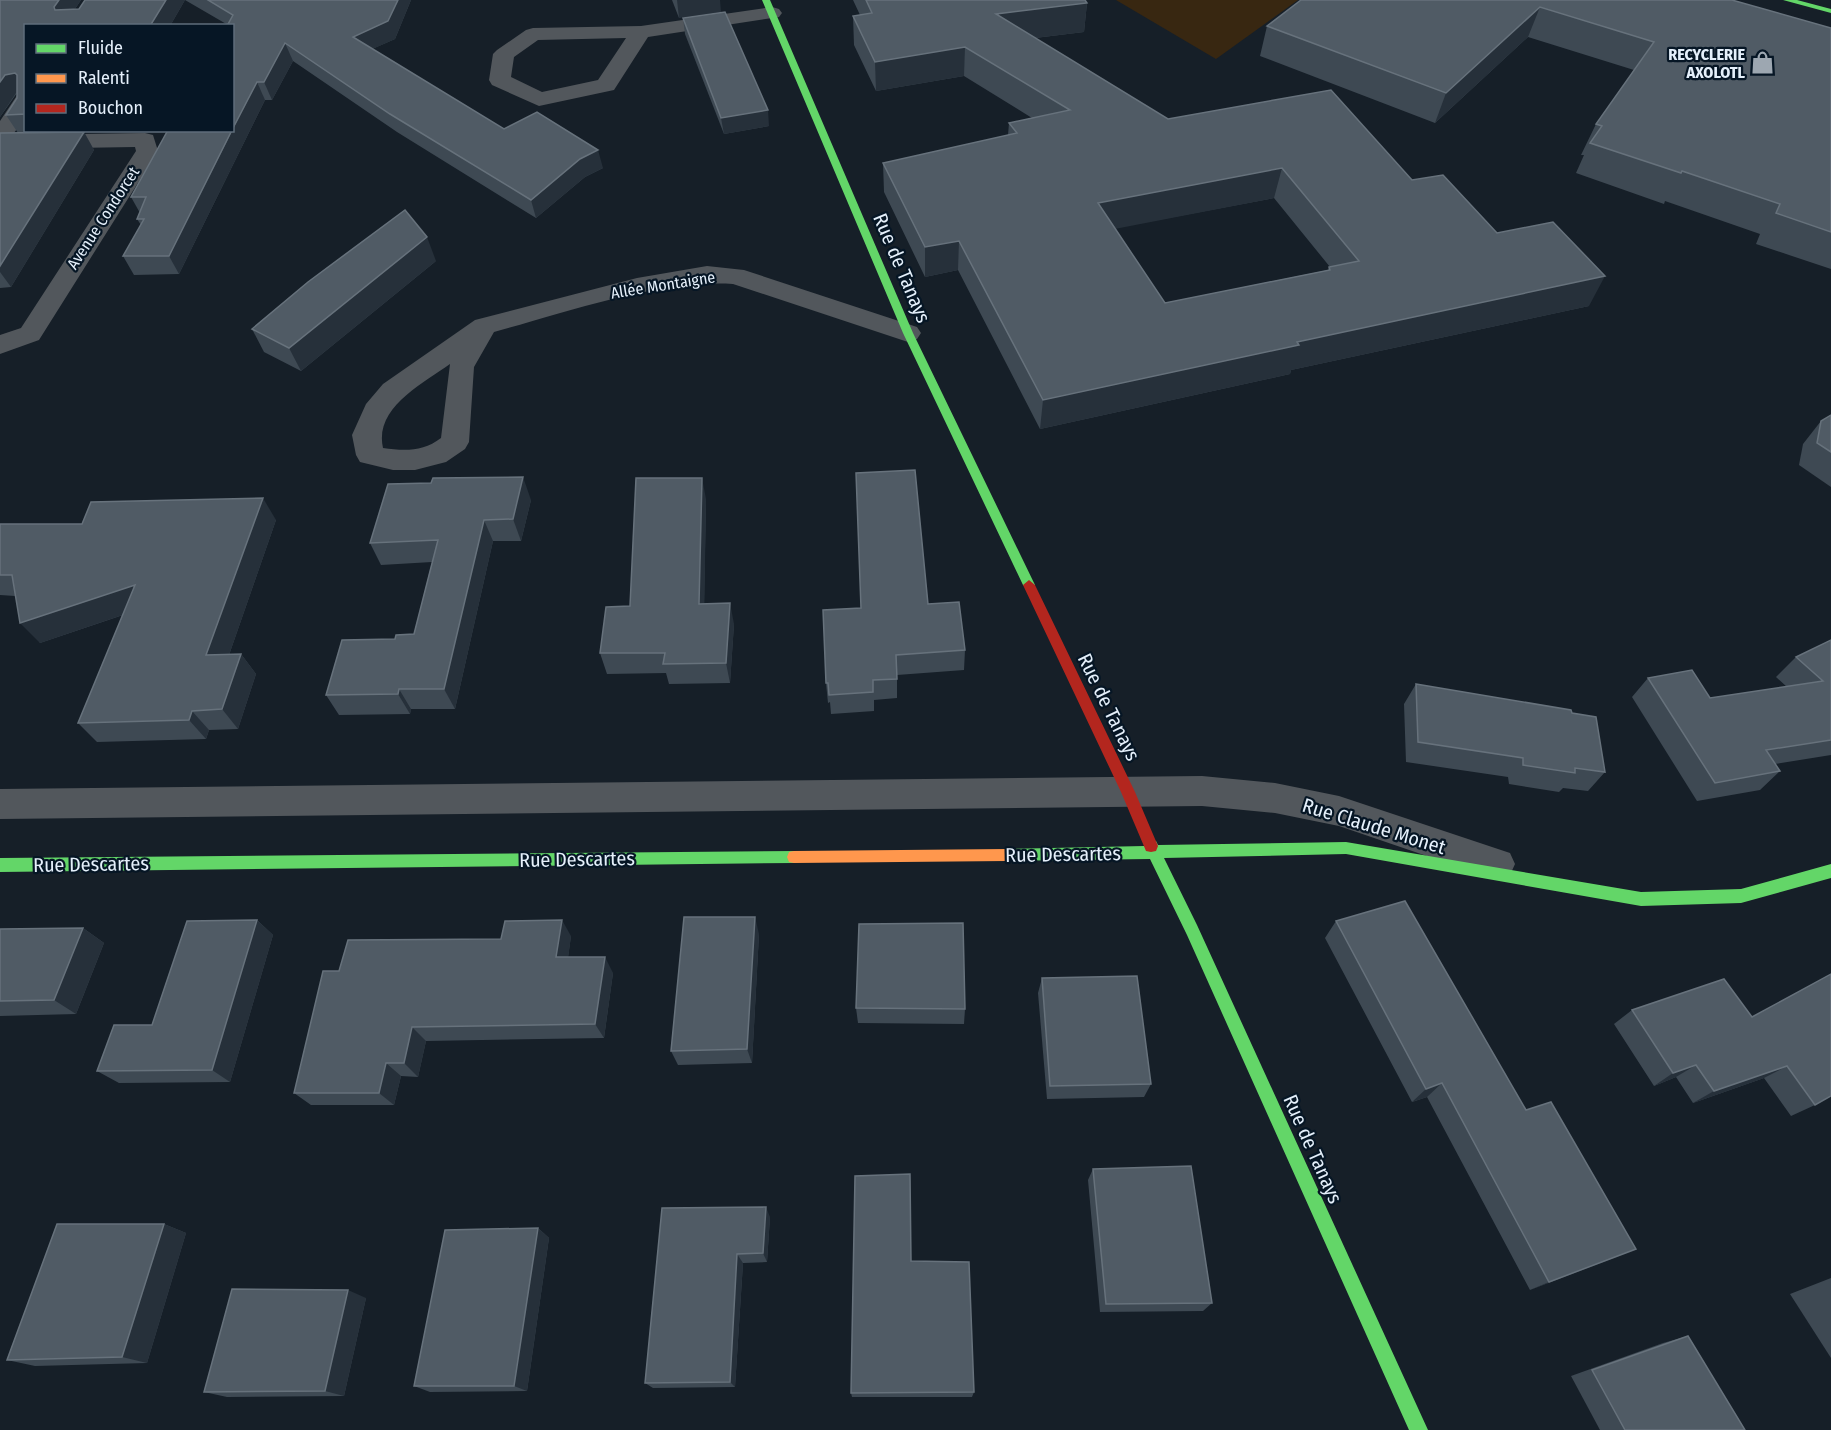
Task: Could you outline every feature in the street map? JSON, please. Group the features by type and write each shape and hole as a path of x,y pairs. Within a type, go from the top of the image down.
{"street":[{"path":"1787,0 1831,10"},
{"path":"641,32 606,86 538,99 500,80 504,54 533,34 641,32 769,6"},
{"name":"Rue de Tanays","path":"769,6 908,333 1128,792 1419,1430"},
{"name":"Avenue Condorcet","path":"0,345 30,334 147,151 145,140 12,142 2,134 24,102"},
{"name":"Allée Montaigne","path":"484,326 461,367 455,442 443,453 417,460 393,461 370,455 366,435 381,404 393,391 484,326 637,286 707,274 735,276 908,333"},
{"name":"Rue Claude Monet","path":"1128,792 1202,791 1286,800 1339,812 1544,880"},
{"path":"0,804 1128,792"},
{"name":"Rue Claude Monet","path":"1154,853 1346,848 1544,880 1641,899 1741,896 1831,871"},
{"name":"Rue Descartes","path":"0,865 1154,853"}],"shaded area":[{"path":"1116,0 1298,0 1216,59"}],"building":[{"path":"0,0 59,0 54,7 55,10 79,9 85,0 166,0 151,24 24,24 24,114 6,115 17,98 17,75 15,73 5,75 0,82"},
{"path":"208,0 398,0 388,21 353,37 504,129 537,112 598,150 580,159 531,200 390,114 285,43 264,82 257,82 234,126 234,24 228,24 233,15"},
{"path":"866,0 1085,0 1087,3 996,14 1168,119 1331,90 1412,180 1443,175 1497,233 1553,222 1605,276 1297,342 1299,345 1043,400 959,241 925,247 883,163 1017,133 1009,123 1070,110 965,47 875,62 853,16 872,13","holes":["1282,168 1359,261 1329,267 1330,270 1165,303 1098,203"]},
{"path":"1301,0 1732,0 1831,28 1831,232 1776,213 1780,204 1590,143 1602,126 1596,124 1654,42 1540,7 1446,93 1267,26"},
{"path":"725,12 768,110 721,118 683,18"},
{"path":"84,132 0,266 0,133"},
{"path":"167,132 231,132 169,256 123,256 144,219 137,219 146,197 131,197"},
{"path":"405,210 427,237 289,348 252,329 308,282"},
{"path":"1831,415 1831,452 1817,443 1821,421"},
{"path":"915,470 928,604 959,602 965,650 896,655 897,679 873,680 873,692 829,695 828,683 826,683 823,610 861,608 856,473"},
{"path":"523,477 513,519 484,520 444,689 399,689 398,694 326,695 342,640 395,639 396,635 414,634 438,540 370,543 388,484 431,483 433,478"},
{"path":"636,478 702,478 699,604 730,603 726,663 663,664 665,653 600,653 606,607 630,606"},
{"path":"263,498 206,655 241,654 222,709 192,711 189,720 78,723 135,585 20,623 12,575 0,575 0,524 82,524 91,502"},
{"path":"1831,640 1831,740 1766,750 1780,771 1715,783 1648,678 1692,670 1710,698 1823,681 1796,657"},
{"path":"1416,684 1571,710 1572,713 1596,717 1605,772 1575,768 1575,773 1523,765 1523,758 1418,742"},
{"path":"1405,901 1526,1110 1551,1102 1636,1249 1549,1282 1442,1083 1426,1089 1336,921"},
{"path":"684,917 755,917 747,1049 671,1051"},
{"path":"257,920 212,1070 97,1071 114,1025 152,1025 187,921"},
{"path":"562,920 556,957 605,957 595,1024 412,1027 404,1063 386,1063 379,1093 294,1093 323,971 339,971 348,940 501,939 505,921"},
{"path":"963,923 965,1009 856,1008 859,924"},
{"path":"83,928 54,1000 0,1001 0,929"},
{"path":"1831,974 1831,1096 1815,1105 1787,1066 1714,1091 1696,1065 1673,1073 1632,1010 1724,979 1752,1017"},
{"path":"1137,976 1151,1084 1050,1086 1042,978"},
{"path":"1191,1166 1212,1303 1106,1304 1093,1169"},
{"path":"910,1174 911,1261 969,1262 974,1392 851,1393 855,1176"},
{"path":"766,1207 763,1253 737,1254 730,1382 645,1383 662,1208"},
{"path":"57,1224 164,1224 122,1357 7,1360"},
{"path":"538,1228 514,1386 414,1386 445,1230"},
{"path":"232,1289 348,1290 325,1391 204,1392"},
{"path":"1688,1336 1745,1430 1625,1430 1592,1370"}],"traffic: fast":[{"path":"766,0 908,333 1029,585"},
{"path":"1787,0 1831,11"},
{"path":"1151,846 1192,930 1419,1430"},
{"path":"1007,855 1346,848 1641,899 1741,896 1831,871"},
{"path":"0,865 794,857"}],"traffic: slow":[{"path":"794,857 1007,855"}],"traffic: jam":[{"path":"1029,585 1128,792 1151,846"}],"place":[{"name":"RECYCLERIE AXOLOTL","path":"1763,63"}]}
